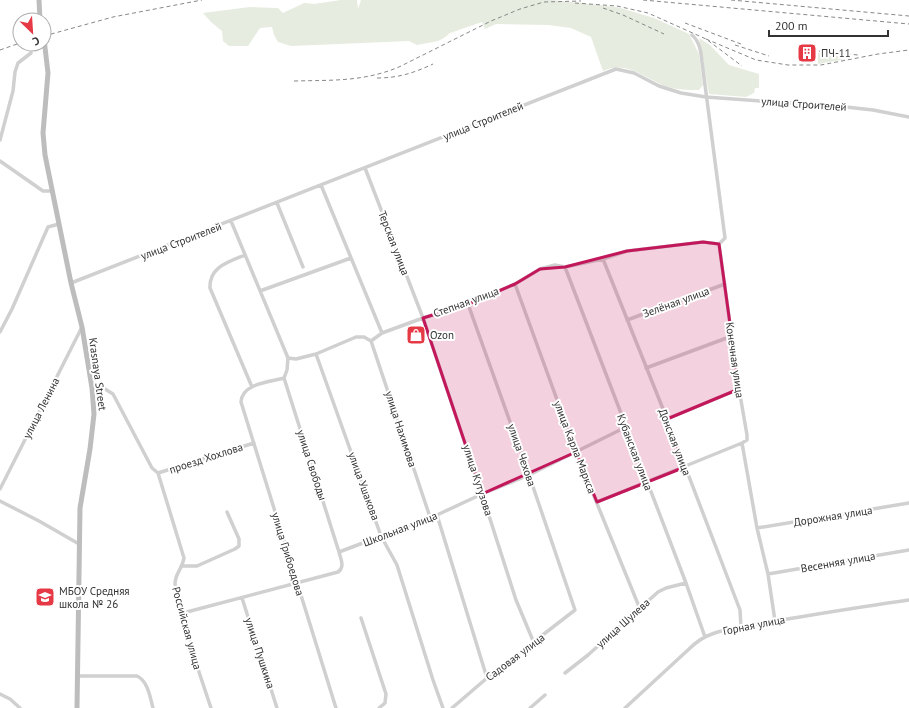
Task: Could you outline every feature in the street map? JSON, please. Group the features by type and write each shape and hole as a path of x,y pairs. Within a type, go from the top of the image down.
{"main road":[{"path":"39,0 40,12"},
{"name":"Krasnaya Street","path":"46,52 48,72 43,133 45,155 71,284 82,327 92,388 94,414 80,508 77,708"}],"street":[{"name":"Конечная улица","path":"692,35 696,38 700,48 725,238 720,244 738,389 747,435 747,440 742,443 757,528 768,574 775,621"},
{"path":"0,137 13,91 15,72 18,63 31,53"},
{"name":"улица Строителей","path":"71,284 616,69 634,74 659,86 681,93 706,97 855,108 909,117"},
{"path":"0,161 43,191 53,191"},
{"name":"Терская улица","path":"365,168 423,318"},
{"path":"321,185 382,333"},
{"path":"277,203 303,267"},
{"path":"231,221 288,358 287,370 284,378 252,387 210,284 212,274 218,267 245,255"},
{"path":"0,332 12,309 48,227 59,224"},
{"name":"Степная улица","path":"372,341 382,333 468,304 515,284 540,269 555,265 565,267 603,259 627,251 703,242 720,244"},
{"path":"260,291 352,258"},
{"name":"Донская улица","path":"603,259 667,419 740,610 741,627"},
{"name":"Кубанская улица","path":"565,267 686,583 705,637"},
{"name":"улица Карла Маркса","path":"515,284 576,452 640,609"},
{"name":"Зелёная улица","path":"627,320 725,284"},
{"name":"улица Чехова","path":"468,304 574,606"},
{"name":"улица Кутузова","path":"423,318 516,600 534,643"},
{"name":"улица Ленина","path":"0,489 82,327"},
{"path":"646,368 732,336"},
{"path":"288,358 296,359 316,354 356,337 364,337 372,341"},
{"name":"улица Нахимова","path":"372,341 430,517"},
{"name":"улица Ушакова","path":"316,354 381,536 397,565 443,708"},
{"name":"улица Свободы","path":"284,378 339,552"},
{"name":"улица Грибоедова","path":"252,387 245,392 241,400 336,708"},
{"path":"92,388 105,389 113,394 152,468 158,473 182,550 184,558 183,566 197,566 239,546 239,539 226,512"},
{"path":"667,419 738,389"},
{"name":"Школьная улица","path":"339,552 437,515 482,494 529,475 626,427"},
{"name":"проезд Хохлова","path":"158,473 254,443"},
{"path":"597,502 742,443"},
{"path":"0,501 79,544"},
{"name":"Дорожная улица","path":"757,528 909,503"},
{"path":"437,515 487,678"},
{"name":"Весенняя улица","path":"768,574 909,550"},
{"path":"183,613 338,572 342,565 339,552"},
{"name":"Российская улица","path":"183,566 175,576 175,584 199,672 211,708"},
{"name":"улица Шулева","path":"565,673 588,655 658,592 666,588 686,583"},
{"name":"улица Пушкина","path":"242,598 278,708"},
{"name":"Горная улица","path":"625,708 689,648 705,637 723,630 909,600"},
{"name":"Садовая улица","path":"452,708 487,678 572,613 574,606"},
{"path":"362,618 386,694 385,702 378,708"},
{"path":"77,676 137,676 142,678 154,708"},
{"path":"0,694 10,699 20,708"},
{"path":"530,708 545,695"}],"highlighted area":[{"path":"703,242 719,244 739,389 667,419 685,467 597,502 576,452 482,494 423,318 468,304 515,284 540,269 565,267 627,251"}],"shaded area":[{"path":"341,0 357,0 358,9 361,0 552,0 617,7 654,18 689,34 699,54 703,85 699,90 678,89 665,86 635,71 627,69 611,68 603,71 591,37 571,28 548,25 496,24 485,29 482,22 450,33 438,41 417,45 409,41 291,46 278,42 272,27 260,28 248,46 229,46 223,41 222,31 203,13 250,7 278,8 283,13 304,3 314,4"},
{"path":"699,38 710,45 729,65 759,74 759,88 755,88 754,93 746,97 709,94"},
{"path":"818,53 850,57 818,64"}],"railway":[{"path":"52,34 113,17 202,0"},
{"path":"643,0 909,24"},
{"path":"731,0 909,16"},
{"path":"294,81 360,78 386,72 491,21 520,9 544,2 581,1"},
{"path":"575,3 617,6 648,13 706,39 742,66"},
{"path":"603,8 623,15 664,34"},
{"path":"685,23 741,44"},
{"path":"706,39 756,60 788,65 821,65 878,54 909,50"},
{"path":"735,45 769,56"},
{"path":"0,50 12,46"},
{"path":"798,49 858,55"},
{"path":"377,78 406,74 433,64"}],"place":[{"name":"ПЧ-11","path":"807,53"},
{"name":"Ozon","path":"416,335"},
{"name":"МБОУ Средняя школа № 26","path":"45,597"}]}
